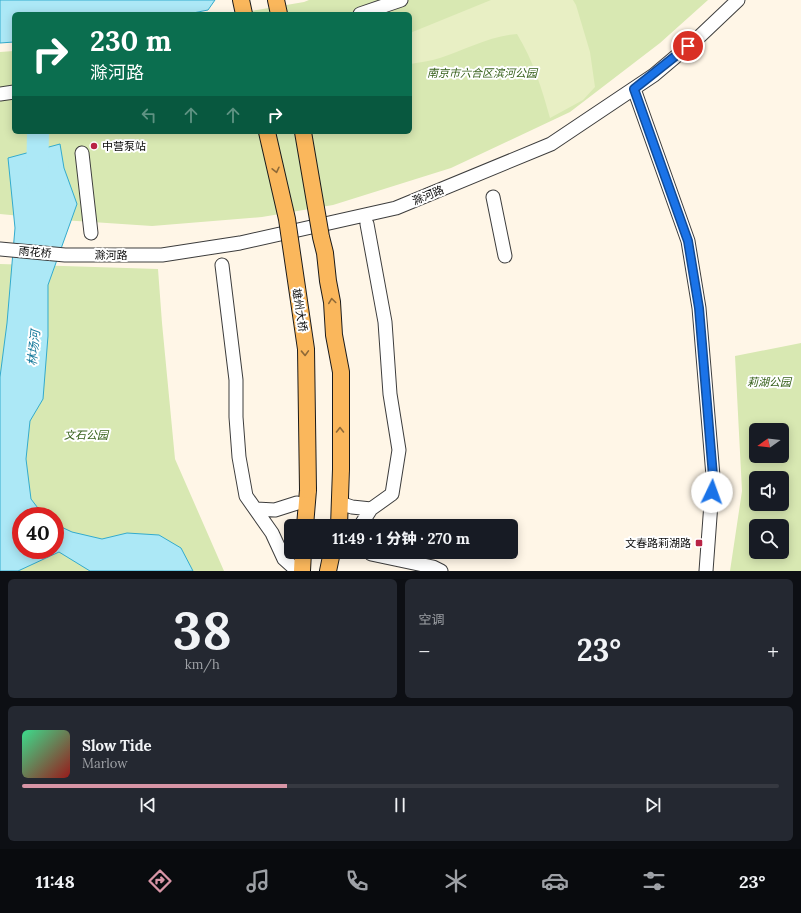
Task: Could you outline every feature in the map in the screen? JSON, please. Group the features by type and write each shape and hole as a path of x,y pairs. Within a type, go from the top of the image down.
{"main road":[{"path":"241,0 244,12"},
{"path":"276,0 279,12"},
{"name":"雄州大桥","path":"267,134 287,219 306,349 308,490 306,519"},
{"path":"303,134 325,253 332,302 334,335 341,372 339,519"},
{"path":"298,569 301,559"},
{"path":"328,571 331,559"}],"street":[{"path":"366,12 401,0"},
{"name":"滁河路","path":"65,255 162,255 240,243 396,208 551,144 654,75 699,37 738,0"},
{"path":"634,89 688,241 699,308 713,476 706,571"},
{"path":"0,94 12,92"},
{"path":"82,153 91,233"},
{"path":"493,197 505,256"},
{"path":"364,519 370,509 392,494 399,450 390,394 385,322 367,224"},
{"name":"雨花桥","path":"3,250 65,255"},
{"path":"222,265 236,380 236,417 239,458 246,496 272,533 284,559 298,569"},
{"path":"256,509 275,510 296,503"},
{"path":"343,504 352,507 370,509"},
{"path":"395,559 433,567 441,571"}],"green space":[{"name":"南京市六合区滨河公园","path":"309,0 708,0 660,43 570,112 451,168 333,205 262,217 152,226 0,214 0,52 12,51 12,134 412,134 412,12 246,12"},
{"path":"491,0 573,0 576,5 590,52 595,87 583,100 550,118 544,96 528,54 517,34 497,37 437,59 412,64 412,32"},
{"name":"文石公园","path":"0,264 158,269 175,459 224,571 0,571"},
{"name":"莉湖公园","path":"801,343 801,571 730,571 742,491 735,356"}],"water":[{"path":"0,0 215,0 208,10 198,12 12,12 12,42 0,43"},
{"path":"60,144 64,168 77,204 48,285 48,336 43,399 30,421 26,459 31,499 37,507 12,507 12,559 44,559 18,571 0,571 0,377 7,323 15,228 8,158"},
{"path":"64,528 72,532 102,539 127,533 159,535 181,548 193,571 90,571 64,555"}],"waterway":[{"name":"林场河","path":"37,181 38,134"}],"place":[{"name":"中营泵站","path":"94,146"},
{"name":"文春路莉湖路","path":"699,543"}],"route":[{"path":"688,46 654,75 634,89 688,241 699,308 713,476 712,492"}]}
